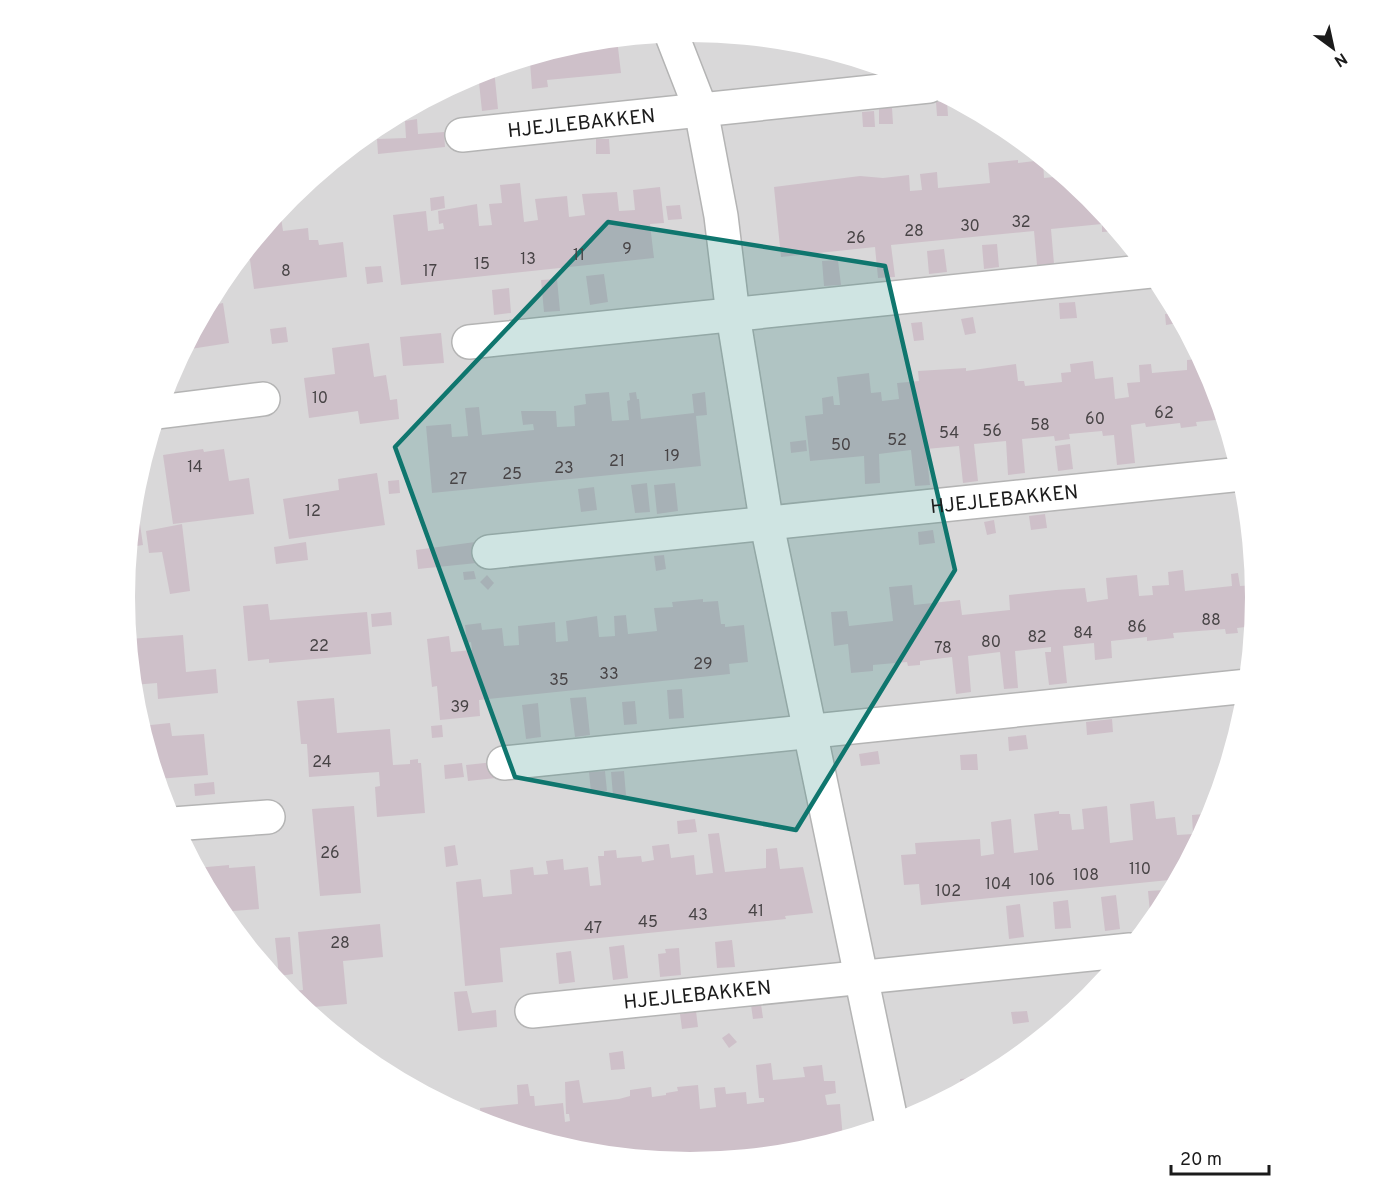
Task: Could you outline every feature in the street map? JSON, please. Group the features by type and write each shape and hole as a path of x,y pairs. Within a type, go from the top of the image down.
{"street":[{"path":"675,42 701,110 722,216 733,315 767,525 890,1116"},
{"name":"HJEJLEBAKKEN","path":"462,135 911,88"},
{"path":"469,342 1140,272"},
{"path":"167,411 262,399"},
{"name":"HJEJLEBAKKEN","path":"489,552 1232,475"},
{"path":"504,763 1238,687"},
{"path":"183,823 268,817"},
{"name":"HJEJLEBAKKEN","path":"532,1011 1119,951"}],"highlighted area":[{"path":"608,222 885,266 955,570 796,830 515,777 395,447"}],"shaded area":[{"path":"654,43 727,43 763,47 799,53 869,71 936,99 968,116 1029,157 1057,180 1108,231 1131,259 1172,320 1189,352 1217,419 1227,454 1235,489 1245,561 1245,634 1241,670 1235,706 1217,776 1189,843 1172,875 1131,936 1108,964 1057,1015 1029,1038 968,1079 936,1096 869,1124 834,1134 799,1142 727,1152 654,1152 618,1148 582,1142 512,1124 445,1096 413,1079 352,1038 324,1015 273,964 250,936 209,875 192,843 164,776 154,741 146,706 136,634 136,561 140,525 146,489 164,419 192,352 209,320 250,259 273,231 324,180 352,157 413,116 445,99 512,71 547,61 582,53"}],"building":[{"path":"618,47 621,73 547,80 548,87 532,89 530,66"},
{"path":"495,78 498,109 482,111 479,84"},
{"path":"936,102 947,105 948,116 937,116"},
{"path":"879,108 892,108 893,124 879,124"},
{"path":"874,111 875,127 863,127 862,112"},
{"path":"417,119 418,134 444,132 445,147 378,154 378,139 406,138 405,121"},
{"path":"596,139 609,139 610,154 596,154"},
{"path":"1034,161 1043,169 1044,178 1053,177 1101,224 1051,229 1054,264 1037,265 1034,231 891,245 895,277 878,278 875,247 781,257 774,187 860,176 883,178 909,175 910,191 922,190 920,174 937,172 938,188 990,183 988,163"},
{"path":"520,183 524,222 538,220 535,199 567,196 569,217 585,215 582,194 617,192 619,211 635,210 633,190 660,187 664,223 650,224 654,258 401,285 393,215 426,211 428,231 444,229 443,223 439,224 438,211 477,204 479,226 492,225 489,204 502,203 500,185"},
{"path":"444,196 445,208 431,211 430,198"},
{"path":"680,205 682,219 668,220 666,206"},
{"path":"282,222 283,231 308,228 309,240 318,240 319,245 343,242 347,277 254,289 250,260"},
{"path":"1102,225 1109,232 1102,232"},
{"path":"997,244 999,267 984,269 982,245"},
{"path":"944,249 947,272 929,274 927,251"},
{"path":"838,260 841,285 824,286 822,261"},
{"path":"381,266 383,282 367,284 365,267"},
{"path":"604,274 608,302 590,305 586,276"},
{"path":"557,279 560,311 544,312 541,280"},
{"path":"509,288 511,313 494,315 492,290"},
{"path":"1075,302 1077,318 1060,319 1059,303"},
{"path":"223,303 229,343 194,348 209,320 220,304"},
{"path":"1165,314 1168,314 1174,324 1166,325"},
{"path":"973,317 976,333 965,335 961,319"},
{"path":"922,322 924,340 914,341 911,323"},
{"path":"286,327 288,342 272,344 270,329"},
{"path":"441,333 444,363 403,366 400,337"},
{"path":"369,343 374,377 386,375 390,400 397,399 399,419 360,424 358,411 309,418 304,378 335,374 332,348"},
{"path":"1187,360 1192,360 1217,420 1196,422 1197,426 1181,428 1180,423 1146,427 1145,423 1131,425 1135,463 1117,465 1114,435 1103,436 1102,431 1069,434 1070,439 1055,441 1054,436 1022,439 1025,473 1008,475 1006,441 974,444 978,481 963,483 959,446 926,449 930,485 915,486 911,450 879,454 880,483 865,484 864,456 810,461 805,416 823,414 822,398 833,396 834,405 840,405 837,377 869,373 871,393 881,392 882,401 899,399 897,383 919,381 918,371 966,368 966,371 1016,364 1018,381 1024,381 1025,386 1062,382 1061,373 1071,372 1070,364 1093,361 1095,379 1113,377 1115,399 1129,397 1127,383 1140,382 1139,365 1151,364 1152,373 1187,370"},
{"path":"609,392 612,421 629,420 627,401 630,400 629,393 636,392 641,419 694,413 692,394 705,392 707,415 696,416 701,466 432,493 426,426 451,424 452,437 468,436 465,408 479,407 482,435 534,430 533,424 523,425 521,411 556,411 557,427 575,426 574,406 586,404 585,394"},
{"path":"806,440 807,451 791,453 790,442"},
{"path":"1070,444 1073,469 1058,471 1055,446"},
{"path":"203,449 204,452 224,449 229,481 249,478 254,514 173,524 163,455"},
{"path":"377,473 385,525 289,539 283,499 339,490 338,479"},
{"path":"399,480 400,493 389,494 388,481"},
{"path":"647,483 650,512 635,513 631,485"},
{"path":"675,483 678,511 657,514 654,485"},
{"path":"594,487 597,510 581,512 578,489"},
{"path":"1045,514 1047,528 1031,530 1029,516"},
{"path":"994,520 996,533 987,535 984,522"},
{"path":"182,524 190,591 170,594 162,552 149,553 146,531"},
{"path":"140,525 143,545 138,546"},
{"path":"933,530 935,543 919,545 918,532"},
{"path":"306,542 308,560 276,564 274,547"},
{"path":"475,542 477,563 418,569 416,550"},
{"path":"664,555 666,569 656,571 654,556"},
{"path":"1183,570 1185,591 1232,586 1231,574 1238,573 1240,586 1246,586 1245,627 1237,628 1238,633 1226,634 1225,629 1173,633 1174,638 1147,641 1147,637 1111,641 1112,658 1095,660 1094,643 1063,646 1067,683 1049,685 1045,652 1051,652 1051,647 1015,651 1018,688 1004,689 1000,652 968,656 971,692 956,694 952,657 920,661 920,665 908,666 907,662 873,665 873,671 851,673 848,644 834,646 831,612 847,611 849,626 893,621 889,587 912,585 914,605 960,600 962,615 1010,610 1009,595 1085,588 1087,602 1108,599 1106,578 1137,575 1139,596 1153,595 1152,586 1169,585 1168,572"},
{"path":"474,571 476,579 464,580 463,572"},
{"path":"487,575 494,583 488,590 480,582"},
{"path":"703,599 703,602 718,601 721,624 725,624 725,627 744,625 748,662 729,664 730,674 479,700 480,716 440,720 437,686 432,687 427,639 449,636 451,652 472,650 471,642 467,643 465,625 481,623 482,630 502,628 504,646 519,645 518,626 555,622 556,642 568,641 566,621 597,616 599,637 615,636 614,616 626,615 628,634 657,631 654,608 673,607 672,602"},
{"path":"268,604 270,620 367,612 371,654 269,663 269,659 248,661 243,606"},
{"path":"391,612 392,625 372,627 371,614"},
{"path":"183,635 186,672 216,669 218,693 158,699 157,683 142,684 136,638"},
{"path":"682,689 684,718 669,719 667,690"},
{"path":"586,697 590,735 575,737 570,698"},
{"path":"334,698 337,733 390,729 393,765 410,764 410,760 418,759 418,763 421,763 425,813 377,817 375,787 380,786 379,772 309,777 307,744 301,744 297,701"},
{"path":"635,701 637,724 624,725 622,702"},
{"path":"538,703 541,737 526,739 522,705"},
{"path":"1112,719 1113,732 1087,735 1086,722"},
{"path":"170,723 172,736 204,734 208,775 165,778 150,725"},
{"path":"442,725 443,737 432,738 431,726"},
{"path":"1026,735 1028,749 1009,751 1008,737"},
{"path":"878,751 880,764 861,766 859,754"},
{"path":"977,754 978,770 961,770 960,755"},
{"path":"494,762 496,778 468,781 466,765"},
{"path":"462,763 464,777 445,779 444,765"},
{"path":"605,771 607,791 591,793 589,772"},
{"path":"624,771 626,795 613,796 611,772"},
{"path":"214,782 215,794 195,796 194,784"},
{"path":"1154,801 1156,819 1175,817 1177,835 1193,834 1192,815 1202,814 1189,843 1169,880 921,905 919,884 904,885 901,855 916,854 915,843 980,839 981,856 994,854 991,822 1011,819 1014,853 1038,850 1034,814 1059,811 1059,814 1070,814 1072,830 1084,829 1082,809 1107,806 1110,843 1133,840 1130,804"},
{"path":"354,806 361,893 320,896 312,809"},
{"path":"695,819 697,832 678,834 677,821"},
{"path":"719,833 725,872 766,868 766,849 777,848 780,869 803,867 813,913 785,916 786,919 500,948 503,982 465,986 456,882 481,879 483,897 512,894 510,870 533,867 534,875 548,874 546,861 563,859 564,870 588,867 590,886 601,885 598,856 604,856 604,851 616,850 617,858 641,856 642,862 654,860 652,846 669,844 671,858 694,855 696,875 713,873 708,834"},
{"path":"455,845 458,865 446,867 444,847"},
{"path":"255,866 259,909 233,912 205,867"},
{"path":"1162,890 1150,909 1148,891"},
{"path":"1116,895 1120,929 1105,931 1101,897"},
{"path":"1068,900 1071,928 1055,929 1053,902"},
{"path":"1020,904 1024,937 1009,939 1006,906"},
{"path":"380,924 383,957 343,961 347,1004 316,1007 299,990 303,990 298,932"},
{"path":"290,937 293,974 284,975 278,970 275,938"},
{"path":"732,940 735,967 717,968 715,942"},
{"path":"624,945 628,978 613,980 609,947"},
{"path":"679,948 681,975 660,977 658,954 666,953 665,949"},
{"path":"571,951 575,982 559,984 556,953"},
{"path":"467,991 472,1013 496,1010 497,1027 458,1031 454,992"},
{"path":"761,1004 763,1018 753,1019 751,1005"},
{"path":"696,1011 698,1027 682,1029 680,1014"},
{"path":"1027,1011 1029,1022 1013,1024 1011,1012"},
{"path":"729,1033 737,1042 729,1048 722,1038"},
{"path":"623,1051 625,1069 611,1070 609,1053"},
{"path":"771,1063 773,1080 805,1077 803,1067 822,1065 824,1081 835,1081 836,1093 825,1095 827,1105 840,1104 842,1132 799,1142 727,1152 654,1152 582,1142 547,1134 480,1112 480,1108 518,1104 517,1085 528,1084 530,1096 534,1096 535,1106 563,1103 565,1122 570,1121 569,1114 566,1114 565,1082 579,1080 583,1103 630,1096 630,1090 651,1087 652,1097 678,1091 677,1087 698,1085 700,1109 716,1107 714,1088 725,1087 726,1094 746,1092 747,1104 764,1102 764,1098 759,1098 756,1065"}]}
